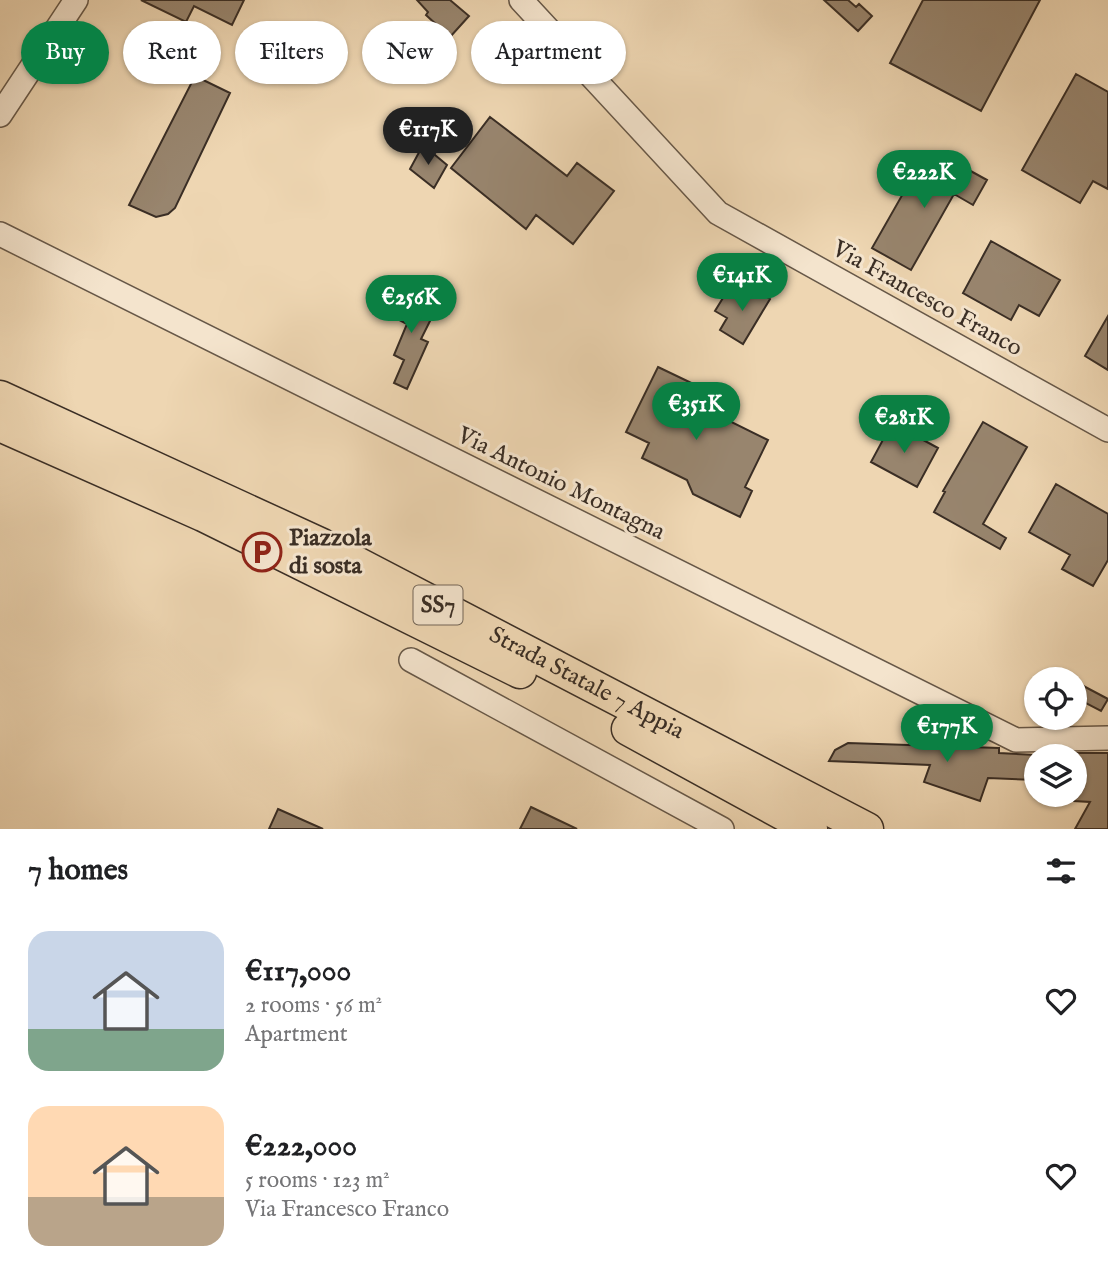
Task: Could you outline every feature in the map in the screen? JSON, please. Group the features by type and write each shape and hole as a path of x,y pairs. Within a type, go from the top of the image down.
{"highway":[{"name":"Strada Statale 7 Appia","path":"0,397 321,545 867,829"},
{"name":"Strada Statale 7 Appia","path":"0,425 203,515 556,689 811,829"}],"street":[{"path":"0,115 76,0"},
{"name":"Via Francesco Franco","path":"521,0 718,214 1108,430"},
{"name":"Via Antonio Montagna","path":"0,234 1016,740 1108,738"},
{"path":"411,660 722,829"}],"building":[{"path":"141,0 244,0 232,25 194,6 186,21"},
{"path":"417,0 450,0 469,16 457,29 457,21 433,21 426,15 428,12"},
{"path":"824,0 848,0 856,7 859,4 872,16 858,31"},
{"path":"923,0 1040,0 981,111 890,63"},
{"path":"1076,74 1108,92 1108,189 1093,181 1080,203 1022,170"},
{"path":"191,84 211,84 230,93 175,208 168,214 156,217 129,205"},
{"path":"490,117 567,176 577,163 614,191 573,244 536,215 526,229 451,168"},
{"path":"423,145 447,165 434,188 410,169"},
{"path":"925,155 963,177 967,169 987,180 973,205 954,194 911,270 872,248"},
{"path":"991,241 1060,280 1039,316 1019,305 1011,320 963,293"},
{"path":"748,286 770,299 743,344 720,330 727,318 715,311 726,293 739,300"},
{"path":"401,293 436,309 421,339 428,342 407,389 394,383 404,360 394,355 407,324 390,315"},
{"path":"1108,316 1108,370 1085,356"},
{"path":"658,367 704,389 697,405 768,440 745,487 752,491 740,517 693,494 687,480 642,458 649,443 626,432"},
{"path":"983,422 1027,447 983,524 1006,538 1000,549 934,512 945,492 943,491"},
{"path":"892,423 938,448 917,487 871,462"},
{"path":"1056,484 1108,514 1108,560 1093,586 1062,569 1070,555 1029,532"},
{"path":"1087,688 1108,699 1101,711 1087,704"},
{"path":"848,743 999,748 999,753 1024,754 1024,780 988,778 980,801 924,782 930,765 829,761 835,750"},
{"path":"1087,753 1108,753 1108,829 1075,829 1090,802 1087,802"},
{"path":"531,807 577,829 520,829"},
{"path":"278,809 323,829 269,829"}],"place":[{"name":"Piazzola di sosta","path":"262,552"}]}
